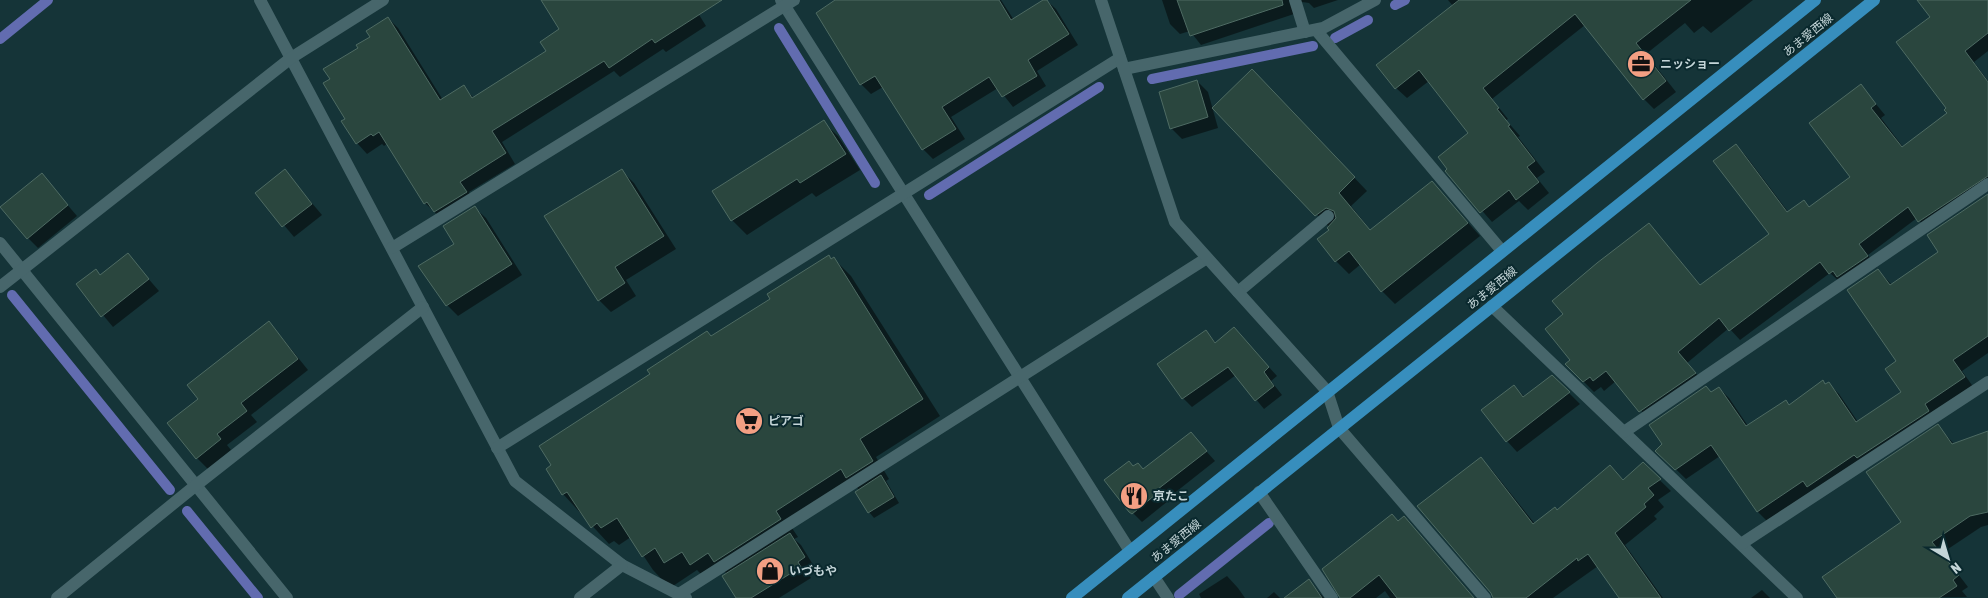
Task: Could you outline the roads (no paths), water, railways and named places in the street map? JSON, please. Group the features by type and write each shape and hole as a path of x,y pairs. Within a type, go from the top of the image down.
{"main road":[{"name":"あま愛西線","path":"1072,598 1815,0"},
{"name":"あま愛西線","path":"1128,598 1874,0"}],"street":[{"path":"260,0 514,481 622,565 683,596 1020,377 1208,258"},
{"path":"0,287 291,58 383,0"},
{"path":"1101,0 1175,222 1327,391 1339,428 1485,598"},
{"path":"1295,0 1310,31 1502,251"},
{"path":"497,448 903,193 1122,64 1323,28 1375,0"},
{"path":"392,248 787,2 903,193 1130,550"},
{"path":"1624,432 1988,184"},
{"path":"1238,292 1328,216"},
{"path":"0,243 287,598"},
{"path":"1492,306 1797,598"},
{"path":"57,598 195,486 423,307"},
{"path":"1741,544 1988,382"},
{"path":"1259,492 1332,598"},
{"path":"580,598 622,565"},
{"path":"1154,577 1168,598"}],"waterway":[{"path":"0,39 48,0"},
{"path":"1395,5 1405,0"},
{"path":"1335,38 1368,20"},
{"path":"779,28 875,183"},
{"path":"1152,79 1313,46"},
{"path":"929,195 1099,87"},
{"path":"12,295 170,490"},
{"path":"187,511 258,598"},
{"path":"1179,595 1269,523"}],"place":[{"name":"ニッショー","path":"1641,64"},
{"name":"ピアゴ","path":"749,421"},
{"name":"京たこ","path":"1134,496"},
{"name":"いづもや","path":"770,571"}]}
